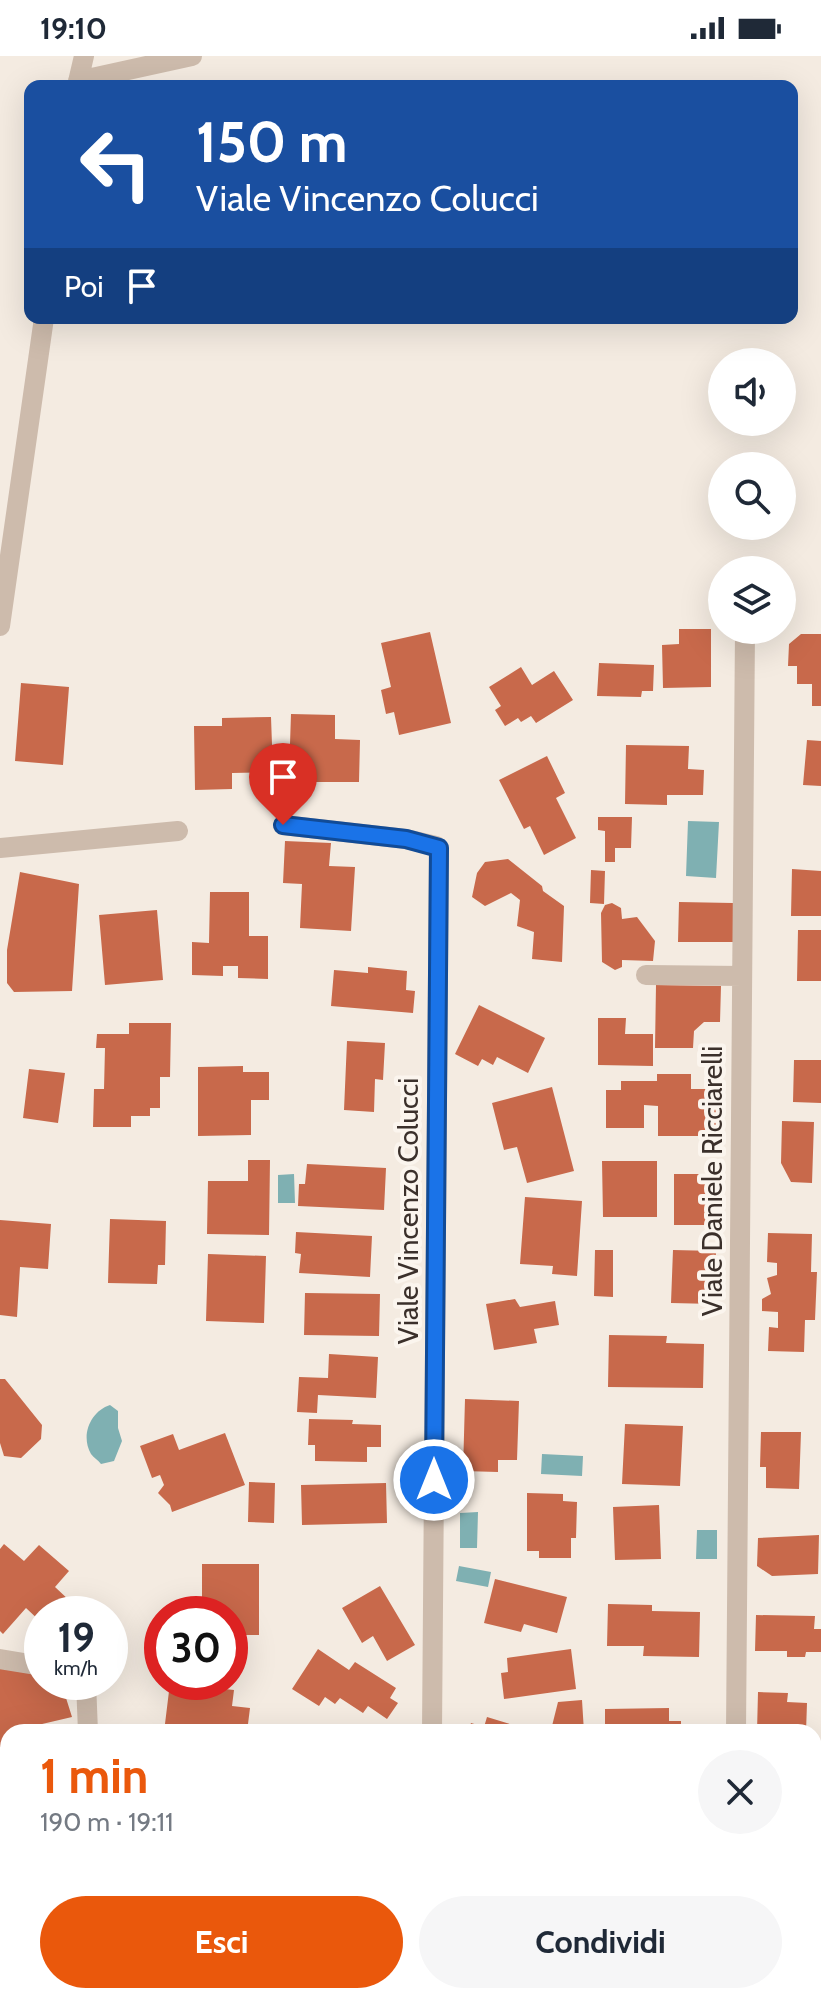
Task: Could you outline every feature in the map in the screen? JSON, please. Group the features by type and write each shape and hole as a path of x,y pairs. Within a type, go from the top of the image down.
{"street":[{"path":"78,80 84,56"},
{"path":"93,80 192,56"},
{"path":"0,626 43,324"},
{"name":"Viale Daniele Ricciarelli","path":"736,1724 745,644"},
{"name":"Viale Vincenzo Colucci","path":"283,825 406,839 436,846 439,850 432,1724"},
{"path":"0,848 178,831"},
{"path":"646,975 742,976"},
{"path":"0,1659 24,1663"},
{"path":"87,1700 88,1724"}],"water":[{"path":"688,821 719,822 716,878 686,876"},
{"path":"294,1174 295,1203 278,1203 278,1175"},
{"path":"110,1405 118,1411 122,1441 114,1461 101,1464 91,1454 87,1432 97,1413"},
{"path":"542,1454 583,1456 582,1476 541,1474"},
{"path":"478,1512 477,1548 460,1548 460,1513"},
{"path":"697,1530 717,1530 717,1559 696,1559"},
{"path":"459,1566 491,1572 488,1587 456,1581"}],"building":[{"path":"679,629 708,629 711,687 663,688 662,645 679,644"},
{"path":"430,632 451,723 399,735 394,712 386,714 381,690 391,687 381,643"},
{"path":"801,634 821,634 821,706 812,706 812,684 797,684 797,666 788,666 789,644 796,644 796,638"},
{"path":"599,663 654,665 653,691 642,691 641,697 597,696"},
{"path":"521,667 532,685 554,671 573,700 536,723 531,716 521,722 518,718 505,726 495,710 501,706 489,687"},
{"path":"21,683 69,687 63,765 15,761"},
{"path":"291,714 335,715 335,739 360,740 359,782 305,782 305,765 286,765"},
{"path":"271,717 273,772 232,773 232,789 195,790 194,726 222,726 222,718"},
{"path":"807,740 821,741 821,786 803,785"},
{"path":"626,745 689,746 688,769 704,770 703,795 667,795 667,805 625,804"},
{"path":"547,756 565,793 556,798 576,838 544,855 530,826 524,829 499,780"},
{"path":"598,817 632,817 631,848 615,848 615,862 605,862 605,831 598,830"},
{"path":"285,841 331,843 329,866 355,867 351,931 300,928 302,884 283,883"},
{"path":"508,859 564,906 562,962 532,959 534,932 517,926 520,900 511,893 485,906 472,897 477,873 485,862"},
{"path":"792,869 821,871 821,916 791,916"},
{"path":"591,870 605,871 604,904 590,903"},
{"path":"20,872 79,884 72,991 14,992 7,983 7,950"},
{"path":"210,892 249,892 249,936 268,936 268,979 238,978 238,966 223,966 223,976 192,975 192,942 209,943"},
{"path":"679,902 733,903 733,942 678,942"},
{"path":"612,903 621,908 622,919 637,917 655,941 653,961 622,960 622,967 615,970 602,962 601,913 605,905"},
{"path":"157,910 163,980 105,985 99,915"},
{"path":"798,930 821,930 821,981 797,981"},
{"path":"368,967 407,971 406,990 415,991 413,1013 331,1006 334,970 368,973"},
{"path":"656,985 721,986 720,1022 704,1022 694,1031 693,1048 655,1048"},
{"path":"479,1005 545,1038 528,1073 497,1057 493,1065 482,1059 478,1066 455,1054"},
{"path":"598,1018 626,1018 625,1034 653,1034 653,1066 598,1065"},
{"path":"129,1023 171,1023 170,1077 160,1077 160,1108 150,1108 150,1116 131,1116 131,1127 93,1127 94,1089 104,1089 105,1048 96,1048 97,1034 129,1034"},
{"path":"347,1041 385,1043 383,1080 375,1079 374,1112 344,1110"},
{"path":"794,1060 821,1060 821,1103 793,1102"},
{"path":"243,1066 243,1072 269,1072 269,1100 251,1100 251,1135 198,1136 198,1067"},
{"path":"29,1069 65,1073 58,1123 23,1118"},
{"path":"657,1074 691,1074 691,1089 719,1089 719,1127 705,1127 706,1136 658,1136 658,1106 644,1105 644,1128 606,1128 606,1090 621,1090 621,1081 657,1081"},
{"path":"552,1087 574,1171 527,1183 517,1147 504,1150 492,1103"},
{"path":"782,1121 814,1122 812,1183 791,1182 781,1163"},
{"path":"248,1160 270,1160 269,1235 207,1234 208,1181 248,1181"},
{"path":"602,1161 657,1161 657,1217 603,1217"},
{"path":"307,1164 386,1168 384,1210 298,1206 299,1184 305,1184"},
{"path":"674,1174 714,1174 714,1225 674,1225"},
{"path":"525,1197 582,1201 577,1276 552,1274 553,1266 520,1264"},
{"path":"110,1219 166,1221 165,1265 158,1265 157,1284 108,1283"},
{"path":"0,1220 51,1224 48,1269 20,1267 17,1317 0,1315"},
{"path":"296,1232 372,1236 370,1277 299,1273 301,1254 295,1253"},
{"path":"768,1233 812,1234 811,1272 817,1272 815,1320 805,1320 804,1352 768,1351 769,1327 778,1328 778,1312 762,1311 762,1299 771,1294 767,1278 777,1275 777,1263 767,1262"},
{"path":"595,1250 613,1250 613,1297 594,1296"},
{"path":"673,1250 716,1251 714,1304 671,1303"},
{"path":"208,1254 266,1256 264,1323 206,1321"},
{"path":"305,1293 380,1294 379,1336 304,1335"},
{"path":"515,1299 520,1307 555,1301 559,1325 534,1329 537,1343 494,1350 486,1304"},
{"path":"609,1335 667,1336 666,1343 704,1344 703,1388 608,1387"},
{"path":"329,1354 378,1357 376,1398 318,1395 317,1413 297,1412 299,1377 328,1378"},
{"path":"0,1379 5,1379 42,1425 41,1439 21,1458 4,1456 0,1443"},
{"path":"465,1399 519,1401 517,1460 498,1460 498,1472 463,1471"},
{"path":"309,1419 353,1420 352,1424 381,1425 381,1447 367,1447 367,1462 315,1461 315,1445 308,1445"},
{"path":"625,1424 683,1426 680,1486 622,1484"},
{"path":"761,1432 801,1432 799,1489 766,1488 766,1467 760,1467"},
{"path":"225,1433 245,1485 172,1512 170,1505 158,1493 164,1485 160,1475 152,1478 140,1446 173,1434 179,1450"},
{"path":"249,1482 275,1483 274,1523 248,1522"},
{"path":"386,1483 387,1523 302,1525 301,1485"},
{"path":"527,1493 563,1494 563,1501 577,1502 576,1538 571,1538 571,1558 539,1558 539,1551 527,1551"},
{"path":"659,1505 661,1559 615,1560 613,1507"},
{"path":"819,1535 818,1574 772,1576 757,1566 758,1538"},
{"path":"4,1544 24,1561 39,1545 69,1571 55,1587 65,1596 24,1596 24,1610 3,1634 0,1631 0,1549"},
{"path":"202,1564 259,1564 259,1635 248,1635 248,1596 202,1596"},
{"path":"495,1579 567,1597 557,1633 524,1624 521,1632 484,1623"},
{"path":"380,1586 415,1645 387,1661 373,1636 362,1643 342,1608"},
{"path":"608,1604 652,1605 652,1611 700,1612 699,1657 643,1656 644,1646 607,1646"},
{"path":"756,1615 815,1616 814,1629 821,1629 821,1652 806,1652 805,1657 787,1657 787,1651 755,1651"},
{"path":"318,1649 349,1670 355,1662 396,1688 390,1698 398,1703 387,1719 368,1706 363,1713 340,1698 335,1704 325,1697 319,1706 292,1689"},
{"path":"571,1649 576,1689 504,1699 501,1673 508,1672 507,1658"},
{"path":"0,1668 24,1671 24,1700 67,1700 72,1717 42,1724 0,1724"},
{"path":"758,1692 788,1693 787,1702 807,1703 806,1724 757,1724"},
{"path":"168,1700 233,1700 232,1706 250,1708 248,1724 165,1724"},
{"path":"582,1700 584,1724 552,1724 558,1702"},
{"path":"669,1708 669,1721 681,1721 681,1724 605,1724 605,1709"},
{"path":"487,1717 510,1724 485,1724"}],"route":[{"path":"283,825 406,839 439,848 434,1480"}]}
